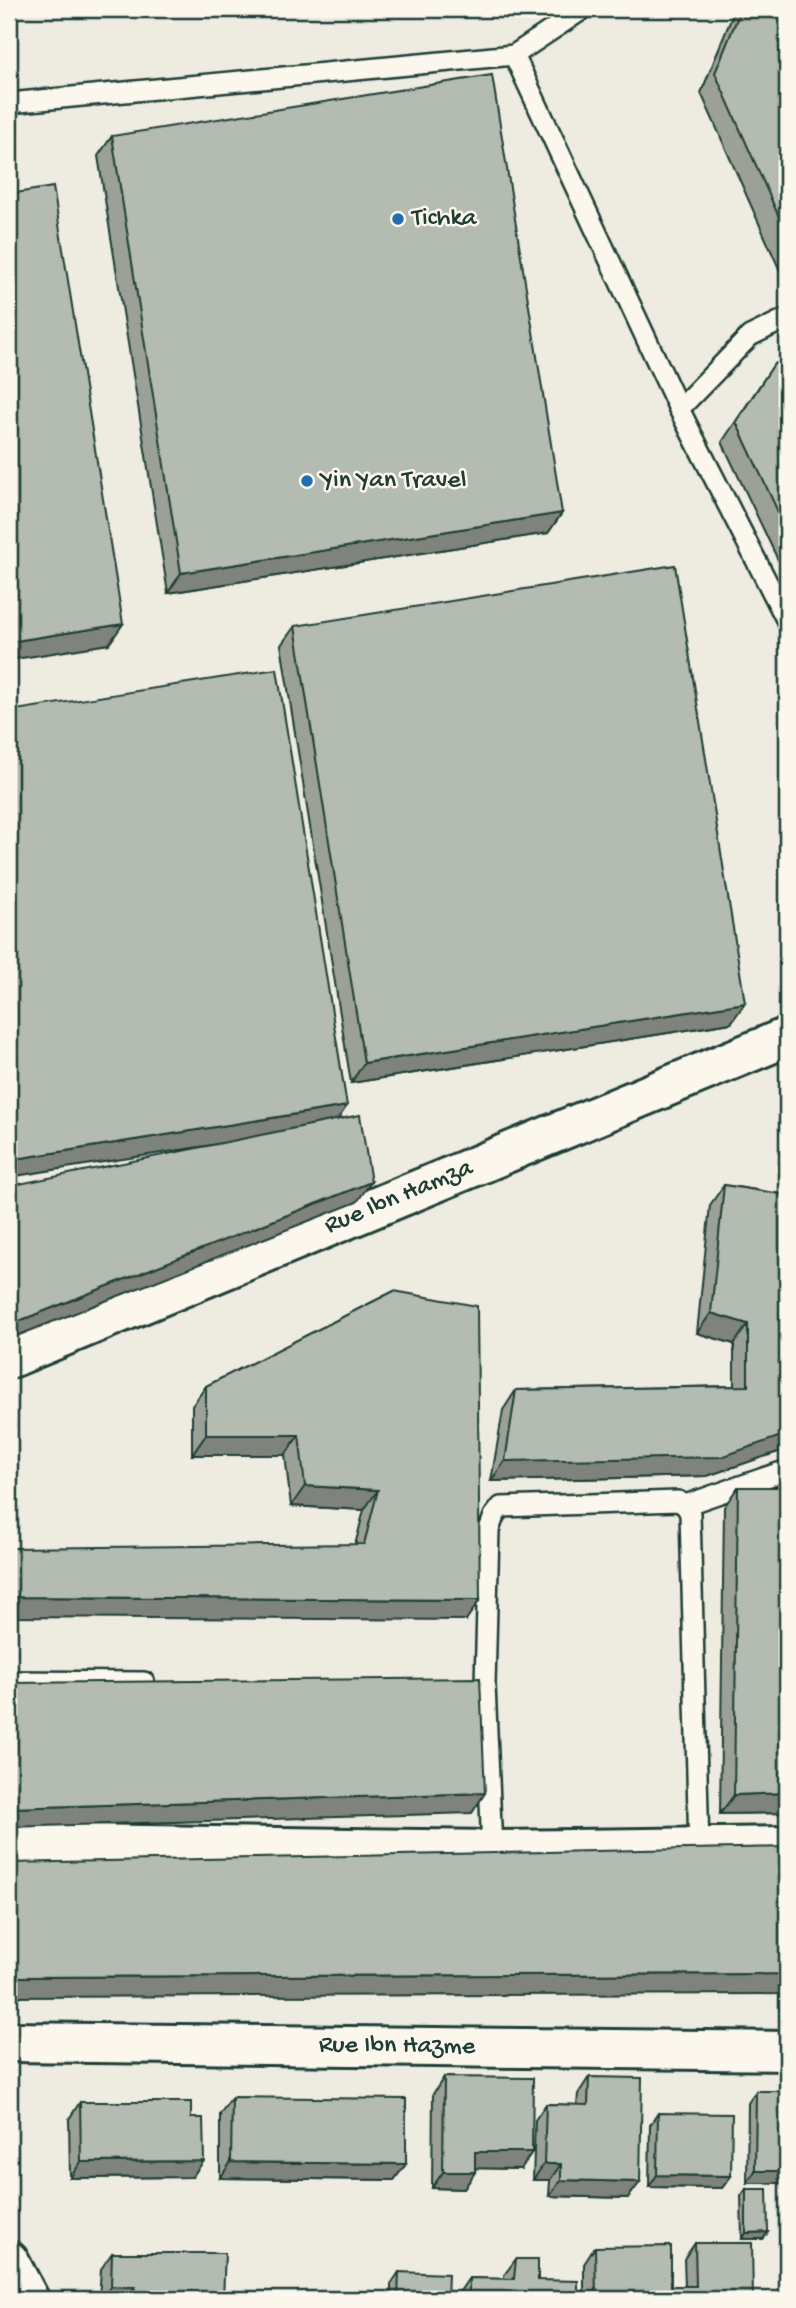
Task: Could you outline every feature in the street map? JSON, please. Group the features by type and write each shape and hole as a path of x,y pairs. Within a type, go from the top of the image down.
{"street":[{"name":"Rue Ibn Hamza","path":"9,1359 787,1037"},
{"path":"9,1843 492,1850 787,1846"},
{"name":"Rue Ibn Hazme","path":"9,2042 787,2051"},
{"path":"9,2261 29,2299"}],"lane":[{"path":"9,103 514,55 583,9"},
{"path":"514,55 679,409 787,621"},
{"path":"679,409 750,336 787,318"},
{"path":"685,1505 787,1470"},
{"path":"492,1850 478,1684 489,1530 494,1516 502,1507 678,1501 685,1505 690,1513 699,1849"},
{"path":"9,1681 163,1682"}],"building":[{"path":"741,9 787,9 787,235 715,73"},
{"path":"492,75 562,513 181,573 112,136"},
{"path":"53,187 123,624 9,642 9,194"},
{"path":"787,360 787,531 736,422 774,364"},
{"path":"675,565 745,1003 364,1063 295,626"},
{"path":"277,669 347,1106 9,1160 9,711"},
{"path":"360,1115 371,1182 9,1325 9,1186"},
{"path":"724,1185 787,1195 787,1434 721,1457 505,1461 516,1390 748,1386 748,1324 711,1313"},
{"path":"394,1291 477,1306 480,1600 9,1597 9,1548 364,1544 378,1490 305,1486 299,1435 206,1435 206,1386"},
{"path":"738,1487 787,1487 787,1793 734,1795"},
{"path":"480,1678 485,1793 9,1808 10,1683"},
{"path":"787,1847 787,1974 9,1977 9,1863"},
{"path":"444,2077 533,2078 532,2152 475,2152 475,2172 443,2172"},
{"path":"589,2077 642,2078 640,2182 561,2180 561,2164 544,2164 546,2104 588,2105"},
{"path":"756,2091 787,2091 787,2171 755,2171"},
{"path":"232,2097 406,2099 406,2164 231,2162"},
{"path":"80,2102 191,2102 191,2118 203,2118 204,2161 81,2162"},
{"path":"658,2113 732,2114 731,2176 657,2175"},
{"path":"746,2189 767,2189 768,2232 746,2233"},
{"path":"695,2243 752,2243 753,2299 596,2299 595,2247 671,2246 671,2286 696,2286"},
{"path":"112,2253 225,2253 223,2299 135,2299 135,2287 111,2286"},
{"path":"516,2259 538,2259 538,2280 578,2281 578,2299 469,2299 469,2278 514,2279"},
{"path":"399,2272 448,2274 447,2299 398,2299"}],"place":[{"name":"Tichka","path":"398,219"},
{"name":"Yin Yan Travel","path":"307,481"}]}
